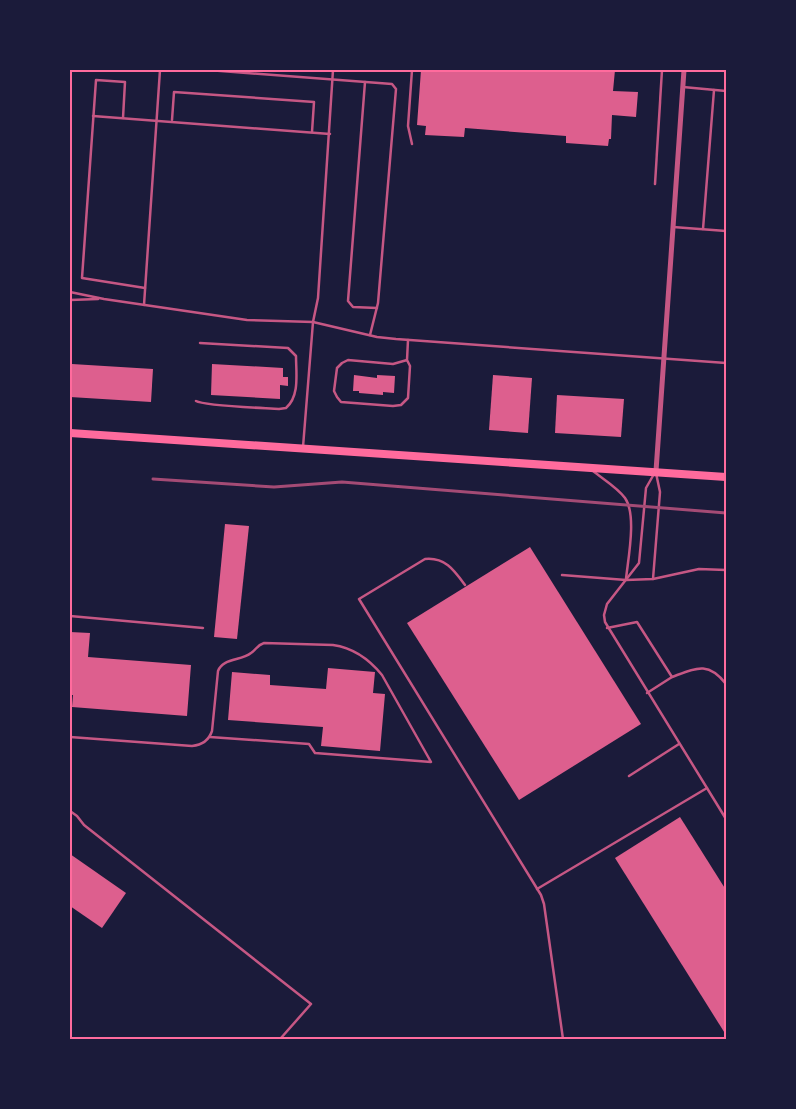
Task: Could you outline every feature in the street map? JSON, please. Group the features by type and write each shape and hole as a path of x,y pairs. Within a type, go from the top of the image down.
{"main road":[{"path":"70,433 726,477"}],"street":[{"path":"656,472 684,70"}],"lane":[{"path":"144,305 160,70"},
{"path":"208,70 392,84 396,89 377,308 370,335"},
{"path":"303,448 313,322 318,298 333,70"},
{"path":"412,70 408,126 412,144"},
{"path":"655,184 662,70"},
{"path":"123,118 125,82 96,80 82,278 145,288"},
{"path":"365,82 348,301 352,307 377,308"},
{"path":"682,87 726,91"},
{"path":"703,229 714,90"},
{"path":"172,121 174,92 314,102 312,132"},
{"path":"93,116 156,119 330,134"},
{"path":"672,227 726,231"},
{"path":"70,292 104,299 247,320 313,322 370,335 408,340 726,363"},
{"path":"70,300 104,299"},
{"path":"407,360 393,364 348,360 342,363 337,368 334,391 336,397 341,402 401,405 408,398 410,366 407,360 408,340"},
{"path":"196,401 199,403 279,409 286,408 294,398 296,356 288,348 200,343"},
{"path":"588,467 625,497 629,505 631,522 626,580"},
{"path":"653,579 660,492 656,472"},
{"path":"656,472 646,488 639,563 605,609 604,615 607,628 726,819"},
{"path":"464,585 454,570 447,564 440,560 425,560 359,599 537,889 544,904 564,1039"},
{"path":"562,575 626,580 653,579 699,570 726,570"},
{"path":"70,616 203,628"},
{"path":"607,628 637,622 672,677"},
{"path":"70,737 192,746 204,743 210,737 212,731 220,666 250,654 259,645 264,643 333,645 343,646 372,662 382,675 431,762 315,753 309,744 210,737"},
{"path":"647,693 672,677 696,668 712,670 726,684"},
{"path":"629,776 679,744"},
{"path":"537,889 707,788"},
{"path":"70,811 84,825 311,1004 281,1038"}],"building":[{"path":"421,70 615,70 613,91 638,92 636,117 612,115 611,139 609,139 608,146 566,143 566,136 465,128 464,137 425,135 426,126 417,125"},
{"path":"72,364 153,369 151,402 70,397"},
{"path":"212,364 283,368 283,377 288,377 288,386 280,385 280,399 211,395"},
{"path":"354,375 377,378 377,375 395,376 394,393 383,392 383,395 353,391"},
{"path":"493,375 532,378 528,433 489,430"},
{"path":"557,395 624,399 621,437 555,433"},
{"path":"225,524 249,526 237,639 214,637"},
{"path":"530,547 641,724 519,800 407,623"},
{"path":"70,632 90,633 88,657 191,665 187,716 72,707 73,695 70,695"},
{"path":"328,668 375,672 373,693 385,694 380,751 321,746 323,727 228,720 232,672 270,675 270,685 326,689"},
{"path":"680,817 726,890 726,1035 615,858"},
{"path":"70,854 126,893 102,928 70,906"}],"railway":[{"path":"153,479 274,487 342,482 726,513"}]}
